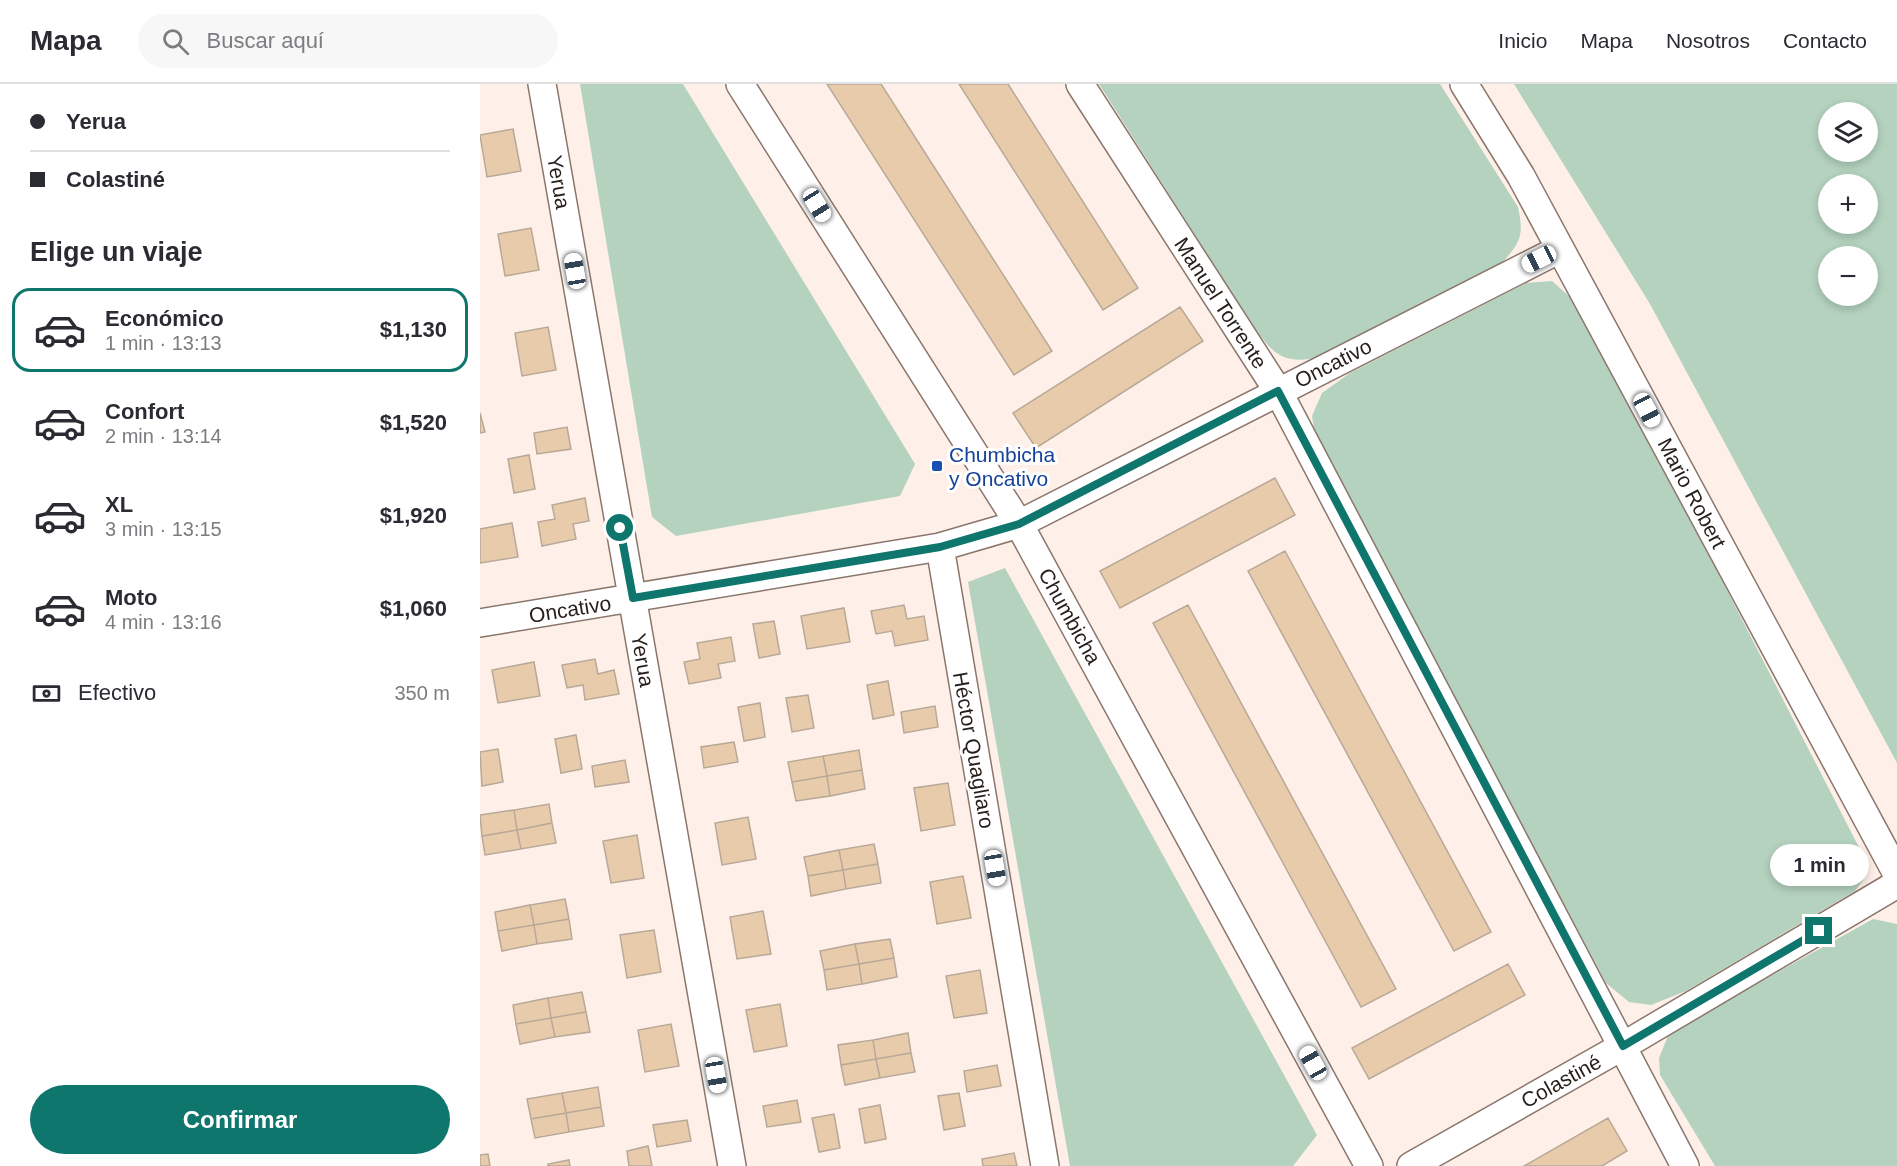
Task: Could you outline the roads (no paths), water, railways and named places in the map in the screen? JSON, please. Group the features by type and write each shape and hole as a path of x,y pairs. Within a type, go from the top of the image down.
{"street":[{"name":"Yerua","path":"542,84 732,1166"},
{"name":"Chumbicha","path":"740,84 1019,524 1369,1166"},
{"name":"Manuel Torrente","path":"1080,84 1278,391 1685,1166"},
{"name":"Mario Robert","path":"1464,84 1521,176 1897,874"},
{"name":"Oncativo","path":"480,623 940,547 1019,524 1560,249"},
{"name":"Héctor Quagliaro","path":"940,547 1045,1166"},
{"name":"Colastiné","path":"1411,1166 1623,1046 1897,884"}],"place":[{"name":"Chumbicha y Oncativo","path":"937,466"}]}
